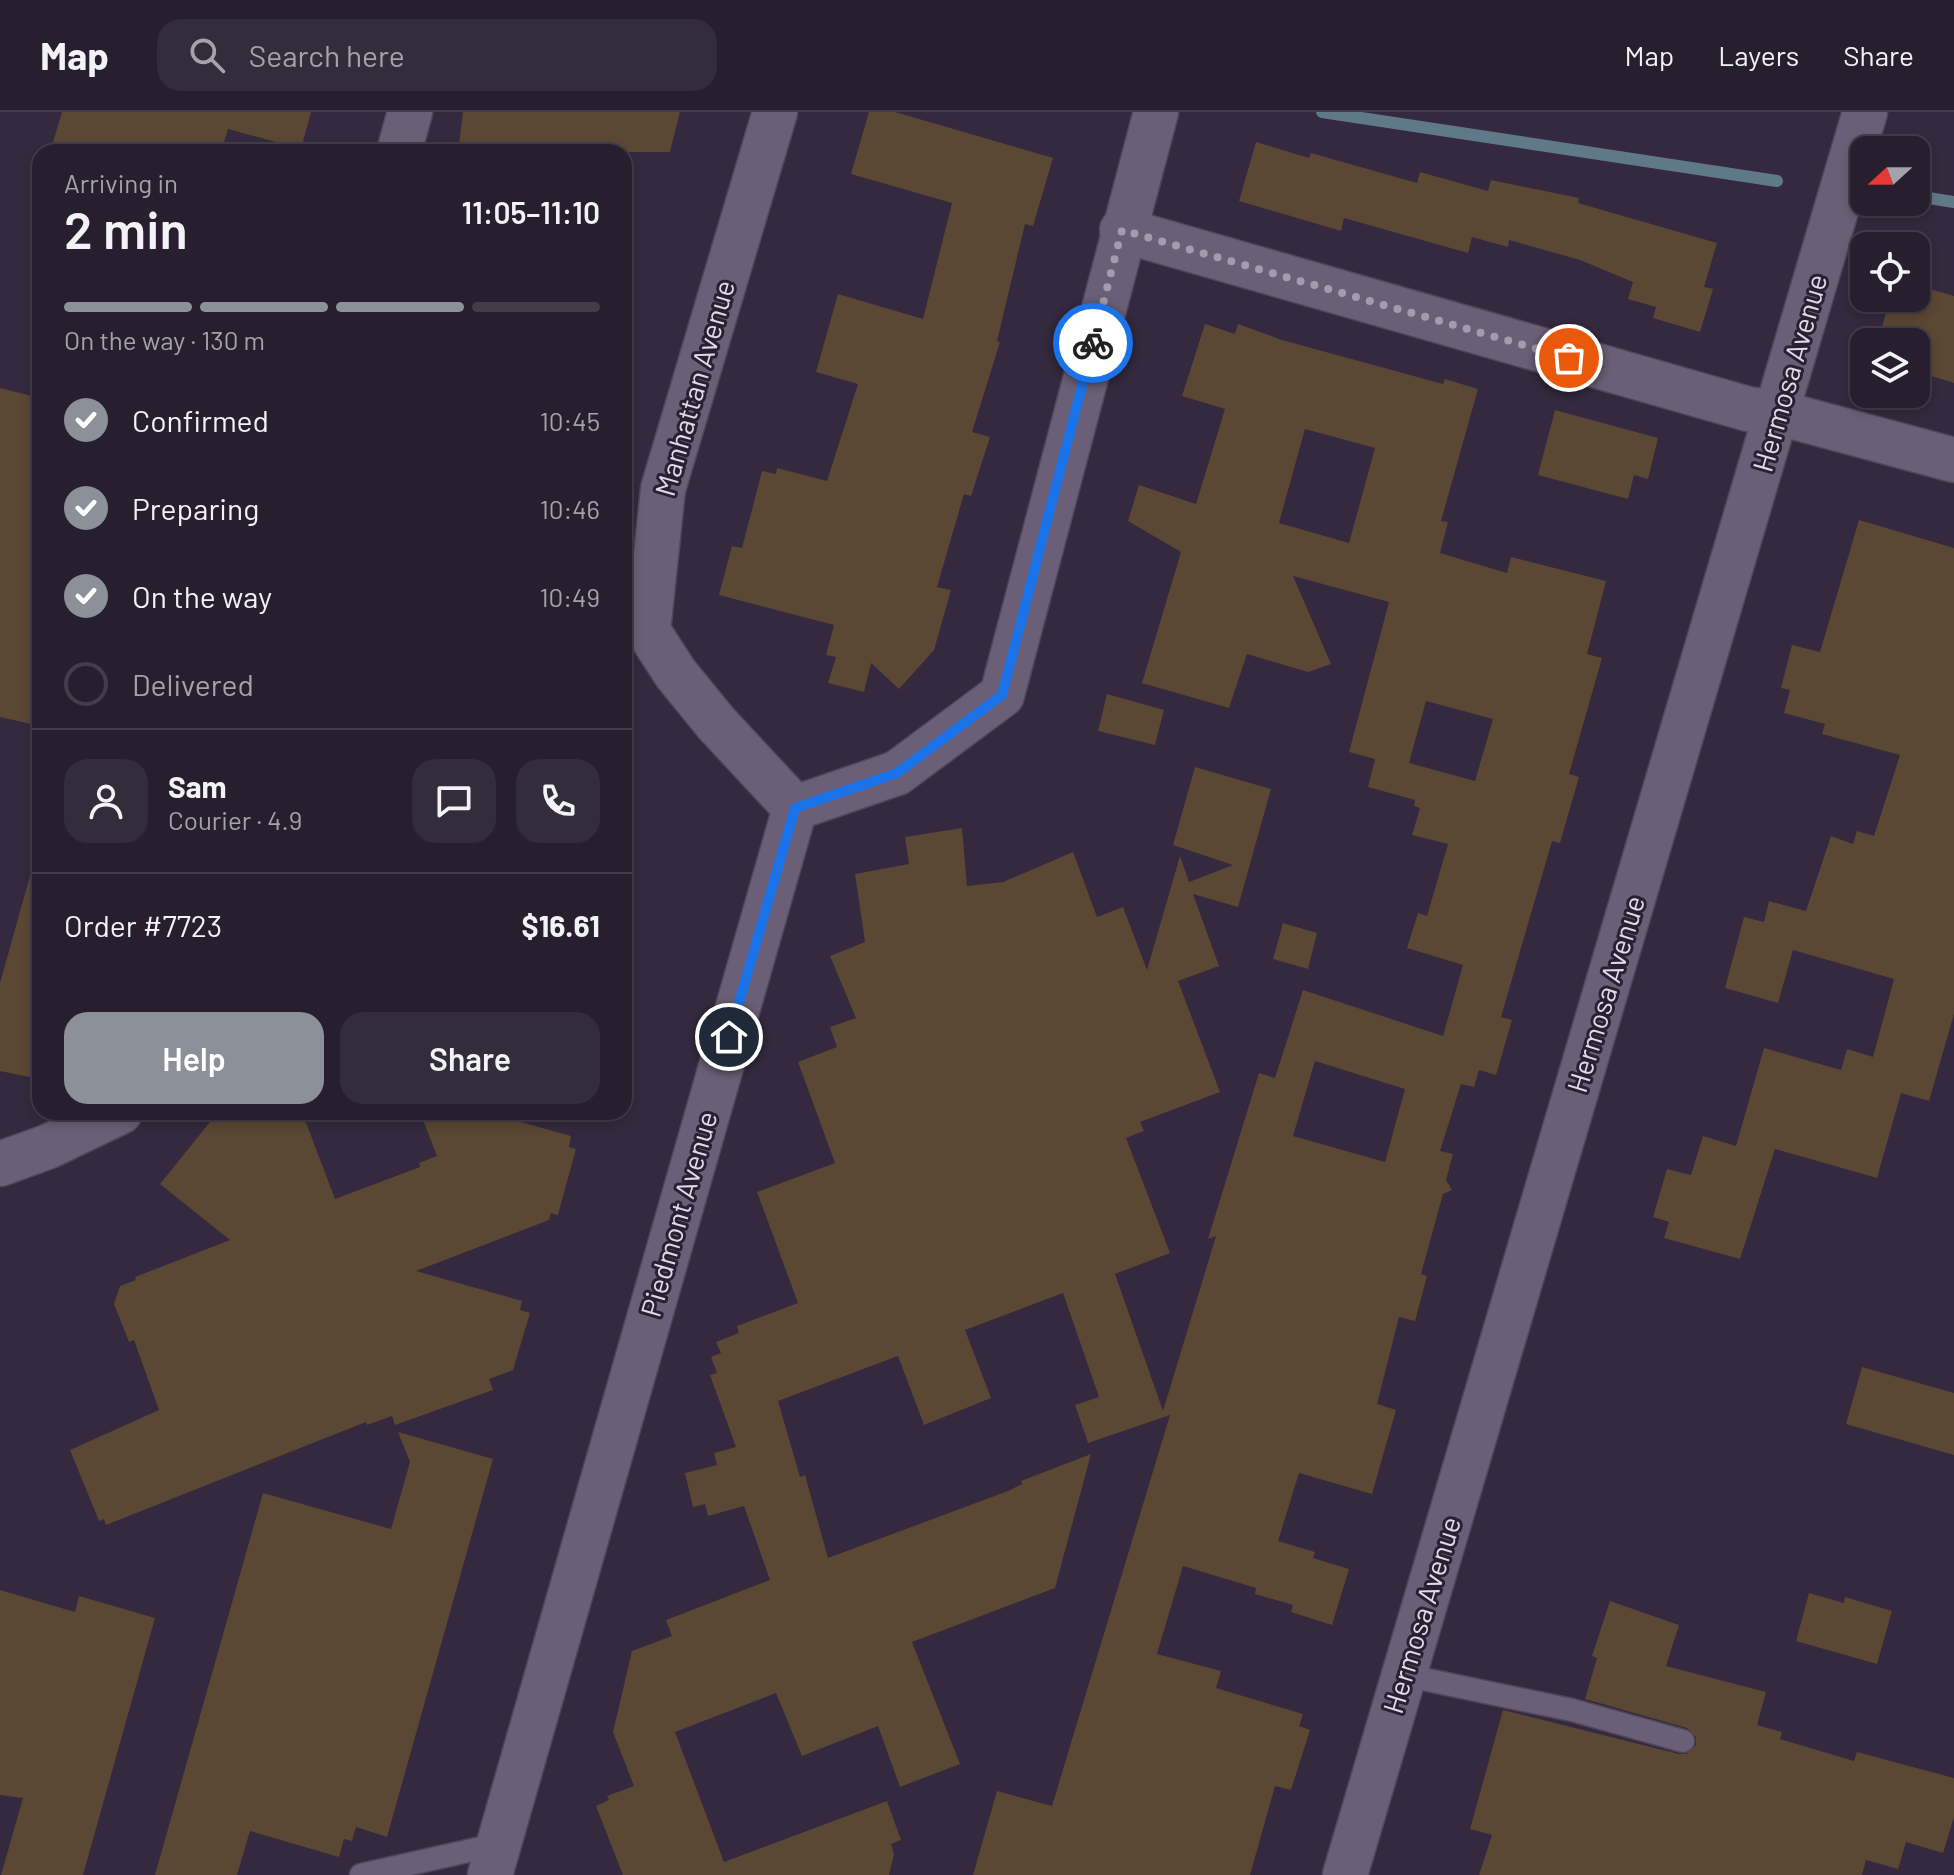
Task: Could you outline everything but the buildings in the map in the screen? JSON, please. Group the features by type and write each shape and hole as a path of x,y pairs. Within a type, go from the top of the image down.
{"street":[{"path":"401,144 410,112"},
{"name":"Manhattan Avenue","path":"775,112 663,489 648,631 676,674 716,723 795,808"},
{"path":"795,808 897,773 1002,695 1122,230 1156,112"},
{"name":"Hermosa Avenue","path":"1345,1875 1779,413 1865,112"},
{"path":"1122,230 1748,409 1779,413 1954,460"},
{"name":"Piedmont Avenue","path":"494,1860 795,808"},
{"path":"0,1164 47,1147 103,1120"}],"lane":[{"path":"1404,1675 1572,1710 1683,1741"},
{"path":"361,1875 494,1860"}],"waterway":[{"path":"1322,112 1777,181"},
{"path":"1930,198 1954,202"}],"way so far":[{"path":"1093,343 1122,230 1569,358"}],"route":[{"path":"729,1037 795,808 844,788 897,773 1002,695 1093,343"}]}
